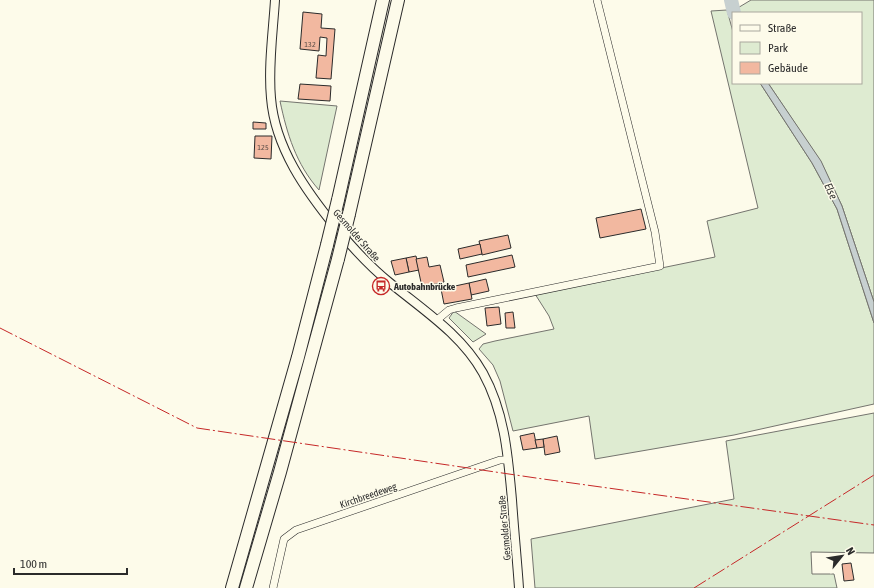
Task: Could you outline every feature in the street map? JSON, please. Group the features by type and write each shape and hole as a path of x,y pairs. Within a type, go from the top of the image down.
{"highway":[{"path":"232,588 296,365 327,245 382,0"},
{"path":"246,588 280,472 338,259 398,0"}],"street":[{"name":"Gesmolder Straße","path":"275,0 270,79 271,99 275,120 281,139 303,186 366,262 453,334 468,351 482,371 489,385 500,412 505,434 519,588"},
{"path":"437,320 449,310 456,308 660,266 655,232 596,0"},
{"name":"Kirchbreedeweg","path":"273,588 284,539 296,530 500,460 508,460"}],"green space":[{"path":"751,0 874,0 874,302 842,206 821,162 769,84 862,84 862,12 737,12 736,9"},
{"path":"727,10 732,28 732,84 761,84 812,163 837,209 874,323 874,404 734,435 595,459 589,416 513,431 500,381 493,365 479,349 483,344 554,329 549,316 535,294 715,257 707,221 758,208 711,11"},
{"path":"280,101 337,106 319,190 304,170 298,159 289,137"},
{"path":"454,311 486,334 473,342 449,318"},
{"path":"874,413 874,553 811,552 812,574 834,574 837,588 535,588 531,539 734,499 726,441"}],"water":[{"path":"761,84 769,84 821,161 842,206 874,302 874,323 837,209 812,163"}],"building":[{"path":"303,12 322,14 321,28 335,29 331,79 316,78 318,55 326,56 327,38 320,37 319,51 300,49"},
{"path":"300,84 331,86 330,101 298,99"},
{"path":"253,122 266,123 266,129 253,129"},
{"path":"255,136 272,136 271,159 254,158"},
{"path":"641,209 646,229 600,238 596,218"},
{"path":"508,235 511,248 482,255 479,241"},
{"path":"480,244 482,254 460,259 458,249"},
{"path":"512,255 515,267 468,277 466,265"},
{"path":"416,256 419,270 409,272 406,258"},
{"path":"427,257 429,267 440,265 444,282 422,287 416,259"},
{"path":"406,258 409,272 395,275 391,261"},
{"path":"486,279 489,291 471,295 469,283"},
{"path":"469,283 472,299 444,304 441,289"},
{"path":"499,307 501,324 487,326 485,308"},
{"path":"513,312 515,328 506,328 505,313"},
{"path":"534,433 537,448 523,450 520,436"},
{"path":"557,436 560,452 545,455 543,439"},
{"path":"543,439 544,447 537,448 535,440"},
{"path":"851,563 854,580 844,581 842,564"}],"waterway":[{"name":"Else","path":"731,0 734,12"}],"power":[{"path":"0,328 197,428 536,478 874,525"},
{"path":"694,588 874,475"}],"place":[{"name":"Autobahnbrücke","path":"381,286"}]}
